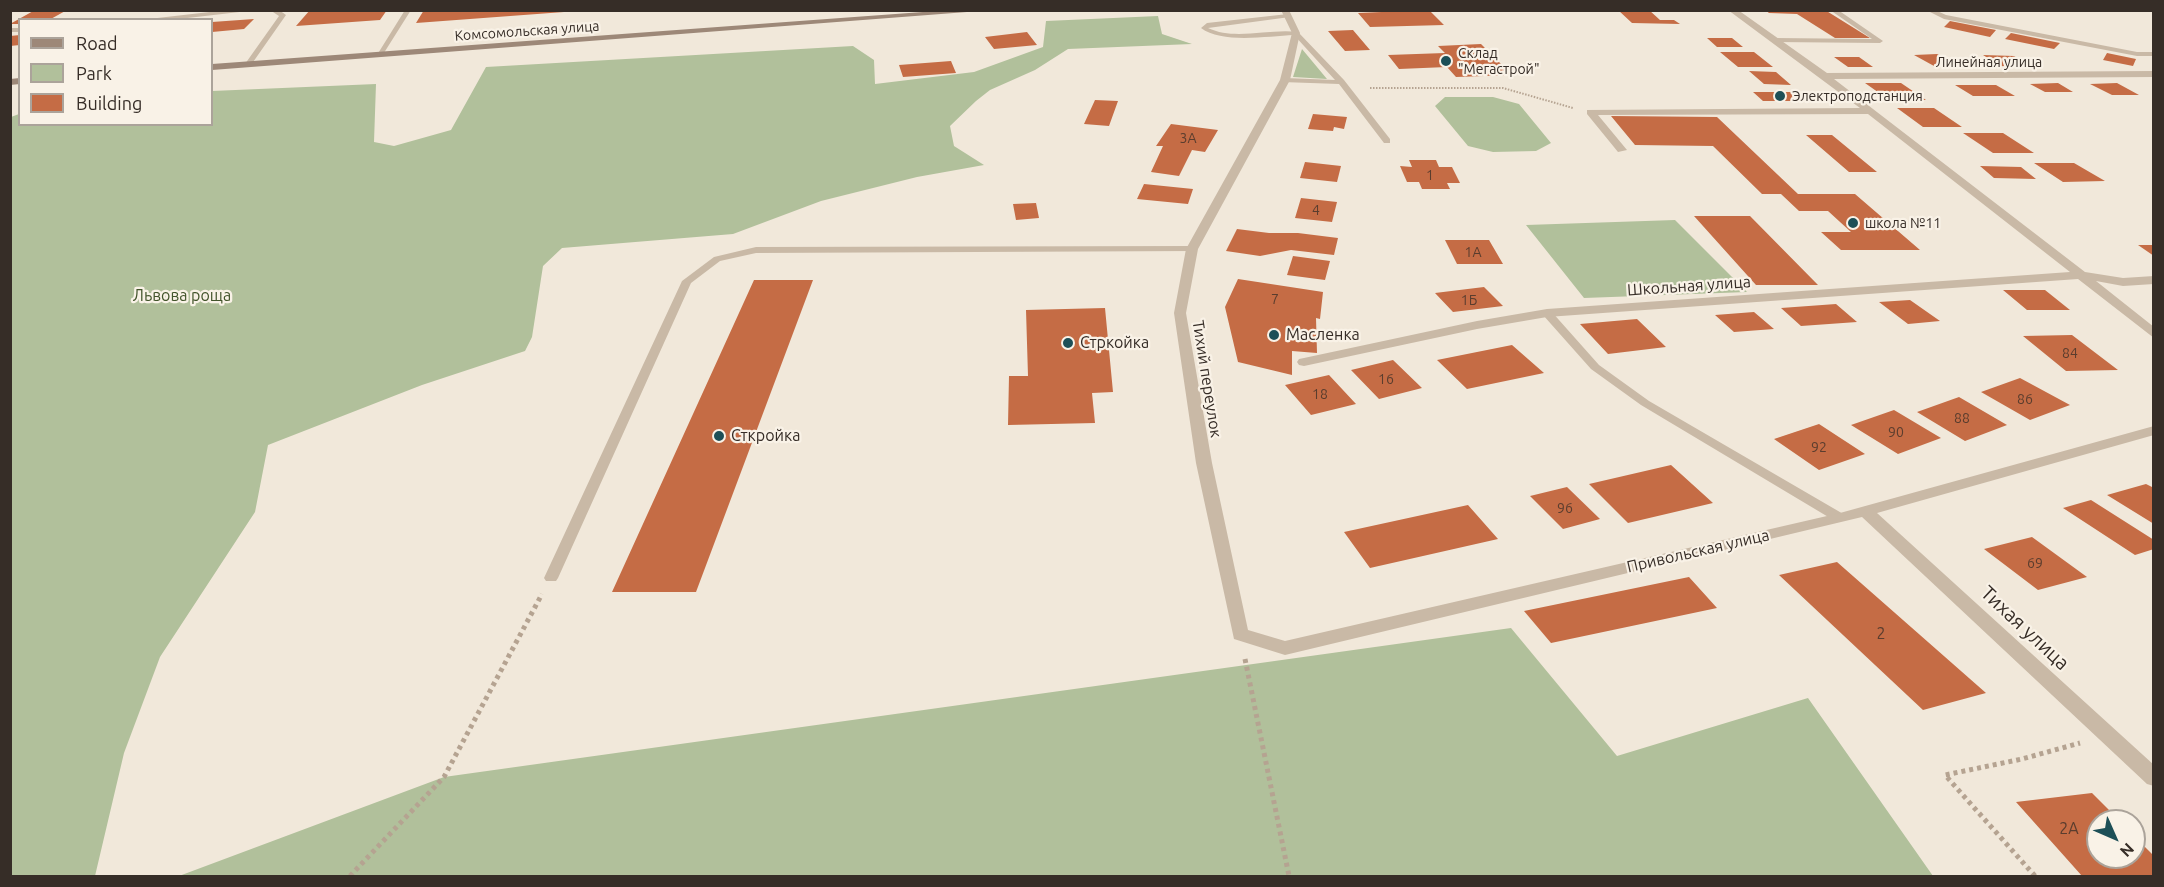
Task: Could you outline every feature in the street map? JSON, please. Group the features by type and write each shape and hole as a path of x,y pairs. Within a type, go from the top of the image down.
{"main road":[{"name":"Комсомольская улица","path":"213,67 989,10"}],"street":[{"name":"Школьная улица","path":"1732,10 1825,76 2081,274 2154,334"},
{"path":"1286,13 1296,33"},
{"name":"Тихий переулок","path":"1240,634 1204,464 1180,313 1192,249 1285,81 1296,33"},
{"name":"Линейная улица","path":"1825,76 2152,75"},
{"path":"1590,112 1869,111"},
{"path":"1590,112 1622,150"},
{"name":"Школьная улица","path":"1304,362 1477,325 1547,313 2081,274 2123,282 2154,280"},
{"name":"Привольская улица","path":"1240,634 1285,648 1840,518 2154,430"},
{"name":"Тихая улица","path":"1865,511 2154,778"}],"lane":[{"path":"165,18 254,10"},
{"path":"249,64 283,15 273,10"},
{"path":"380,55 408,10"},
{"path":"1775,40 1880,40 1833,10"},
{"path":"1929,10 1944,17 2138,54 2154,54"},
{"path":"1286,13 1207,25 1204,28 1215,33 1296,33 1343,85 1388,141"},
{"path":"1285,81 1343,85"},
{"path":"551,578 687,281 717,259 756,250 1192,249"},
{"path":"1547,313 1595,367 1645,403 1840,518"}],"path":[{"path":"1343,85 1503,88 1590,112"},
{"path":"350,876 444,777 551,578"},
{"path":"1240,634 1289,876"},
{"path":"2035,876 1945,775 2022,759 2107,735"}],"green space":[{"name":"Львова роща","path":"1158,16 1162,34 1192,44 1068,49 1035,70 990,90 950,126 954,146 984,165 917,177 821,201 733,234 562,248 543,266 532,337 525,351 422,385 268,445 255,512 160,657 124,753 95,876 11,876 11,117 18,114 18,126 213,126 213,91 376,84 374,142 394,146 451,130 486,67 853,46 874,60 875,84 974,72 1043,47 1046,21"},
{"path":"1302,49 1327,79 1293,77"},
{"path":"1445,97 1493,97 1519,104 1551,143 1536,151 1493,152 1468,146 1435,106"},
{"path":"1675,220 1747,292 1584,298 1526,225"},
{"path":"1511,628 1617,756 1808,698 1933,876 179,876 444,777"}],"building":[{"path":"35,10 67,10 53,18 21,18"},
{"path":"310,10 387,10 380,20 296,26"},
{"path":"424,10 564,10 564,12 416,23"},
{"path":"1429,10 1444,25 1370,27 1358,13"},
{"path":"1618,10 1649,10 1660,20 1674,20 1680,24 1632,23"},
{"path":"1765,10 1825,10 1870,38 1835,38 1797,14 1769,13"},
{"path":"254,19 244,29 213,32 213,22"},
{"path":"1950,21 1996,30 1990,37 1944,27"},
{"path":"1353,30 1370,50 1345,51 1328,31"},
{"path":"1027,32 1037,45 994,49 985,37"},
{"path":"2011,33 2060,43 2054,49 2005,39"},
{"path":"18,35 18,45 10,46 10,36"},
{"path":"1707,38 1732,38 1743,47 1717,47"},
{"name":"Склад \"Мегастрой\"","path":"1481,44 1512,75 1456,77 1447,67 1399,69 1388,55 1445,53 1438,46"},
{"path":"1720,52 1754,52 1773,67 1738,67"},
{"path":"2107,53 2136,59 2133,66 2103,60"},
{"path":"1937,54 1958,65 1934,66 1914,55"},
{"path":"1983,55 2014,56 2032,67 2000,66"},
{"path":"1834,57 1859,57 1873,67 1848,67"},
{"path":"951,61 956,73 903,77 899,65"},
{"path":"1749,71 1776,72 1791,85 1764,84"},
{"path":"1865,83 1901,83 1926,100 1889,100"},
{"path":"2058,83 2073,92 2045,92 2030,84"},
{"path":"2117,83 2139,95 2112,95 2090,84"},
{"path":"1955,85 1996,85 2015,96 1973,96"},
{"name":"Электроподстанция","path":"1753,92 1797,92 1807,101 1763,101"},
{"path":"1095,100 1118,101 1109,126 1084,124"},
{"path":"1897,108 1934,108 1962,127 1923,127"},
{"path":"1313,114 1347,117 1344,129 1334,127 1333,131 1308,129"},
{"path":"1611,116 1717,117 1798,194 1855,194 1920,250 1841,250 1821,232 1851,232 1828,211 1799,211 1781,194 1762,194 1713,146 1635,145"},
{"path":"1171,124 1218,130 1205,152 1192,150 1179,176 1151,172 1163,146 1156,146"},
{"path":"1963,133 2003,133 2034,153 1993,153"},
{"path":"1806,135 1832,135 1877,172 1849,172"},
{"path":"1409,160 1436,160 1439,167 1452,167 1460,183 1447,183 1450,189 1422,189 1419,182 1407,182 1400,166 1412,167"},
{"path":"1305,162 1341,166 1337,182 1300,178"},
{"path":"2034,163 2074,163 2105,181 2063,182"},
{"path":"1980,166 2021,167 2036,179 1994,178"},
{"path":"1144,184 1193,189 1188,204 1137,199"},
{"path":"1301,198 1337,202 1332,222 1295,218"},
{"path":"1036,203 1039,218 1016,220 1013,204"},
{"path":"1694,216 1750,216 1818,285 1756,285"},
{"path":"1237,229 1338,238 1334,255 1291,250 1260,256 1226,251"},
{"path":"1445,240 1489,240 1503,264 1457,264"},
{"path":"2138,245 2154,245 2154,256"},
{"path":"1293,256 1330,261 1325,280 1287,275"},
{"name":"Масленка","path":"1238,279 1323,292 1320,319 1316,318 1317,353 1292,351 1292,375 1238,362 1225,307"},
{"name":"Сткройка","path":"754,280 813,280 696,592 612,592"},
{"path":"1484,287 1503,306 1453,312 1435,293"},
{"path":"2003,290 2045,290 2070,310 2027,310"},
{"path":"1910,300 1940,321 1908,324 1879,302"},
{"path":"1836,304 1857,322 1801,326 1781,308"},
{"name":"Стркойка","path":"1105,308 1113,392 1092,393 1095,423 1008,425 1009,376 1028,376 1026,310"},
{"path":"1754,312 1774,329 1734,332 1715,315"},
{"path":"1637,319 1666,347 1608,354 1580,324"},
{"path":"2072,335 2118,370 2066,371 2023,336"},
{"path":"1512,345 1544,373 1467,389 1437,360"},
{"path":"1393,360 1422,388 1379,399 1351,370"},
{"path":"1329,375 1356,404 1311,415 1285,385"},
{"path":"2020,378 2070,405 2030,420 1981,392"},
{"path":"1959,397 2007,425 1965,441 1917,412"},
{"path":"1894,410 1941,438 1898,454 1851,425"},
{"path":"1819,424 1865,454 1819,470 1774,439"},
{"path":"1671,465 1713,503 1628,523 1589,484"},
{"path":"2146,484 2154,488 2154,524 2107,495"},
{"path":"1567,487 1600,519 1563,529 1530,496"},
{"path":"2091,500 2154,540 2154,549 2135,555 2063,508"},
{"path":"1468,505 1498,539 1370,568 1344,532"},
{"path":"2032,537 2087,577 2038,590 1984,549"},
{"path":"1837,562 1986,693 1923,710 1779,575"},
{"path":"1689,577 1717,608 1551,643 1524,611"},
{"path":"2092,793 2108,809 2086,809 2086,869 2146,869 2146,848 2154,856 2154,876 2082,876 2016,802"}],"place":[{"name":"Склад \"Мегастрой\"","path":"1446,61"},
{"name":"Электроподстанция","path":"1780,96"},
{"name":"школа №11","path":"1853,223"},
{"name":"Масленка","path":"1274,335"},
{"name":"Стркойка","path":"1068,343"},
{"name":"Сткройка","path":"719,436"}]}
